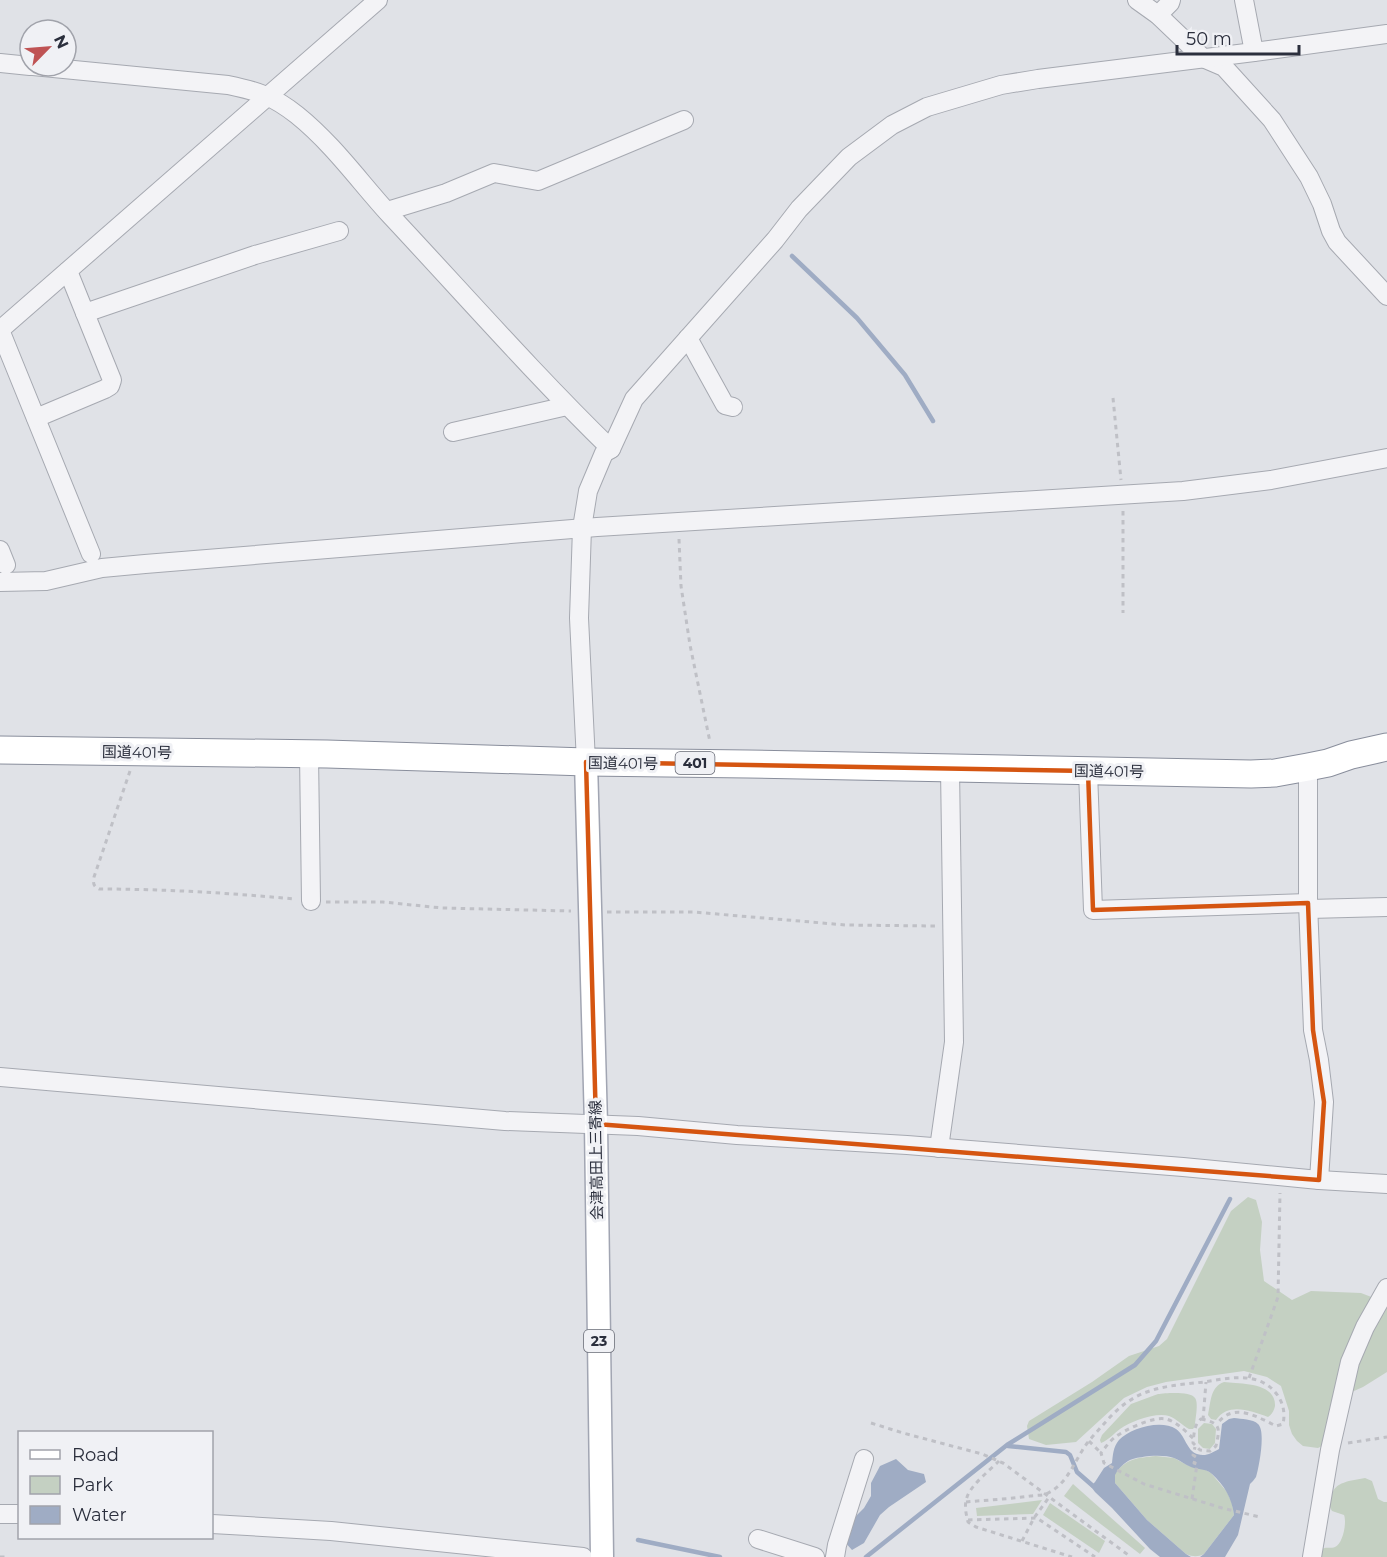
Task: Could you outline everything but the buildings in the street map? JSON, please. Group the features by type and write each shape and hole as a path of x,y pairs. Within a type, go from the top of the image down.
{"highway":[{"name":"国道401号","path":"0,750 309,754 586,762 1251,774 1275,773 1308,767 1387,747"}],"main road":[{"name":"会津高田上三寄線","path":"586,762 596,1124 602,1557"}],"street":[{"path":"91,554 0,330 378,0"},
{"path":"1137,0 1158,15 1203,58 1224,67 1272,120 1309,177 1337,242 1387,296"},
{"path":"1158,15 1171,0"},
{"path":"1244,0 1254,52"},
{"path":"586,762 579,618 582,528 588,491 604,453 611,449 634,399 806,202 849,157 892,125 927,107 1001,85 1387,34"},
{"path":"0,63 18,65"},
{"path":"78,71 228,85 255,90 269,96 297,115 334,150 387,211 567,406 611,449"},
{"path":"387,211 446,193 494,173 538,181 684,120"},
{"path":"85,313 255,255 339,231"},
{"path":"36,418 110,386 112,380 68,271"},
{"path":"688,338 725,405 733,407"},
{"path":"453,432 567,406"},
{"path":"2,566 46,581 102,568 582,528 1183,491 1271,480 1387,458"},
{"path":"309,754 311,901"},
{"path":"1308,767 1313,1030 1324,1102 1319,1180"},
{"path":"939,1148 954,1042 950,769"},
{"path":"1088,771 1094,910 1387,907"},
{"path":"0,1077 506,1121 596,1124 939,1148 1387,1184"},
{"path":"1312,1557 1331,1444 1350,1362 1387,1288"},
{"path":"835,1557 864,1459"},
{"path":"0,1514 18,1514"},
{"path":"213,1524 331,1531 582,1557"},
{"path":"758,1539 815,1557"}],"path":[{"path":"678,522 681,586 711,751"},
{"path":"136,752 94,877 93,884 99,889 132,888 254,895 311,901 383,902 442,908 693,912 846,925 952,926"},
{"path":"1249,1378 1278,1297 1280,1176"},
{"path":"1022,1541 1048,1495 1063,1482 1082,1449 1117,1410 1138,1396 1170,1386 1235,1378 1249,1378 1262,1382 1278,1394 1282,1403 1283,1424 1276,1426 1249,1414 1236,1412 1225,1414 1217,1424 1216,1446 1204,1452 1195,1449"},
{"path":"1203,1420 1206,1382"},
{"path":"1101,1453 1114,1438 1135,1425 1161,1418 1177,1424 1193,1438"},
{"path":"1192,1499 1197,1464 1194,1463 1196,1457 1193,1455 1195,1449 1193,1438 1198,1421 1212,1421 1217,1424"},
{"path":"871,1422 999,1461 1131,1557"},
{"path":"1331,1444 1387,1437"},
{"path":"1089,1442 1101,1453 1104,1463 1144,1484 1260,1517"},
{"path":"999,1461 967,1496 968,1522 976,1527 1072,1557"},
{"path":"966,1502 1048,1495"},
{"path":"967,1520 1037,1518 1095,1557"},
{"path":"0,1557 6,1557"}],"highlighted area":[{"path":"586,762 1088,771 1093,910 1308,903 1313,1030 1324,1102 1319,1180 596,1124"}],"green space":[{"path":"1248,1197 1256,1200 1262,1222 1260,1250 1264,1281 1292,1300 1311,1291 1361,1293 1387,1303 1387,1372 1363,1387 1336,1399 1330,1406 1322,1446 1318,1448 1303,1446 1292,1434 1289,1425 1289,1411 1281,1386 1267,1377 1244,1371 1166,1382 1147,1387 1124,1398 1076,1442 1046,1445 1029,1439 1027,1426 1029,1421 1129,1356 1159,1346 1167,1339 1231,1211"},
{"path":"1224,1382 1264,1388 1274,1398 1273,1412 1268,1417 1233,1410 1221,1414 1216,1420 1211,1419 1208,1415 1212,1396 1216,1387"},
{"path":"1184,1393 1195,1398 1197,1404 1193,1429 1189,1429 1169,1416 1157,1415 1130,1423 1101,1443 1102,1435 1131,1404 1158,1394"},
{"path":"1204,1423 1212,1424 1216,1429 1215,1443 1210,1449 1203,1448 1198,1443 1198,1429"},
{"path":"1156,1456 1174,1458 1211,1473 1227,1492 1232,1503 1234,1515 1204,1554 1200,1556 1186,1554 1147,1520 1115,1483 1115,1474 1128,1462 1138,1458"},
{"path":"1365,1478 1372,1481 1378,1499 1387,1502 1387,1557 1318,1557 1320,1550 1338,1545 1344,1532 1344,1515 1332,1511 1330,1506 1333,1492 1339,1485"},
{"path":"1073,1484 1145,1548 1140,1554 1064,1496"},
{"path":"1042,1500 1033,1514 977,1516 976,1508"},
{"path":"1050,1503 1105,1541 1099,1553 1043,1515"}],"water":[{"path":"1234,1418 1256,1422 1260,1428 1262,1441 1256,1477 1250,1484 1238,1535 1225,1557 1200,1557 1234,1515 1227,1492 1209,1472 1191,1467 1174,1458 1157,1456 1128,1461 1115,1475 1115,1483 1147,1520 1191,1557 1160,1557 1089,1484 1090,1481 1093,1484 1104,1468 1112,1463 1117,1443 1130,1432 1146,1426 1170,1426 1179,1432 1194,1452 1206,1455 1219,1449 1222,1424"},
{"path":"896,1459 908,1470 924,1474 926,1482 880,1515 864,1543 852,1550 844,1541 848,1524 864,1508 871,1496 871,1483 880,1466"}],"waterway":[{"path":"792,256 857,318 905,375 933,421"},
{"path":"866,1557 1007,1445 1135,1365 1156,1341 1230,1199"},
{"path":"1008,1446 1066,1452 1070,1455 1077,1472 1093,1486"},
{"path":"638,1540 720,1557"}]}
